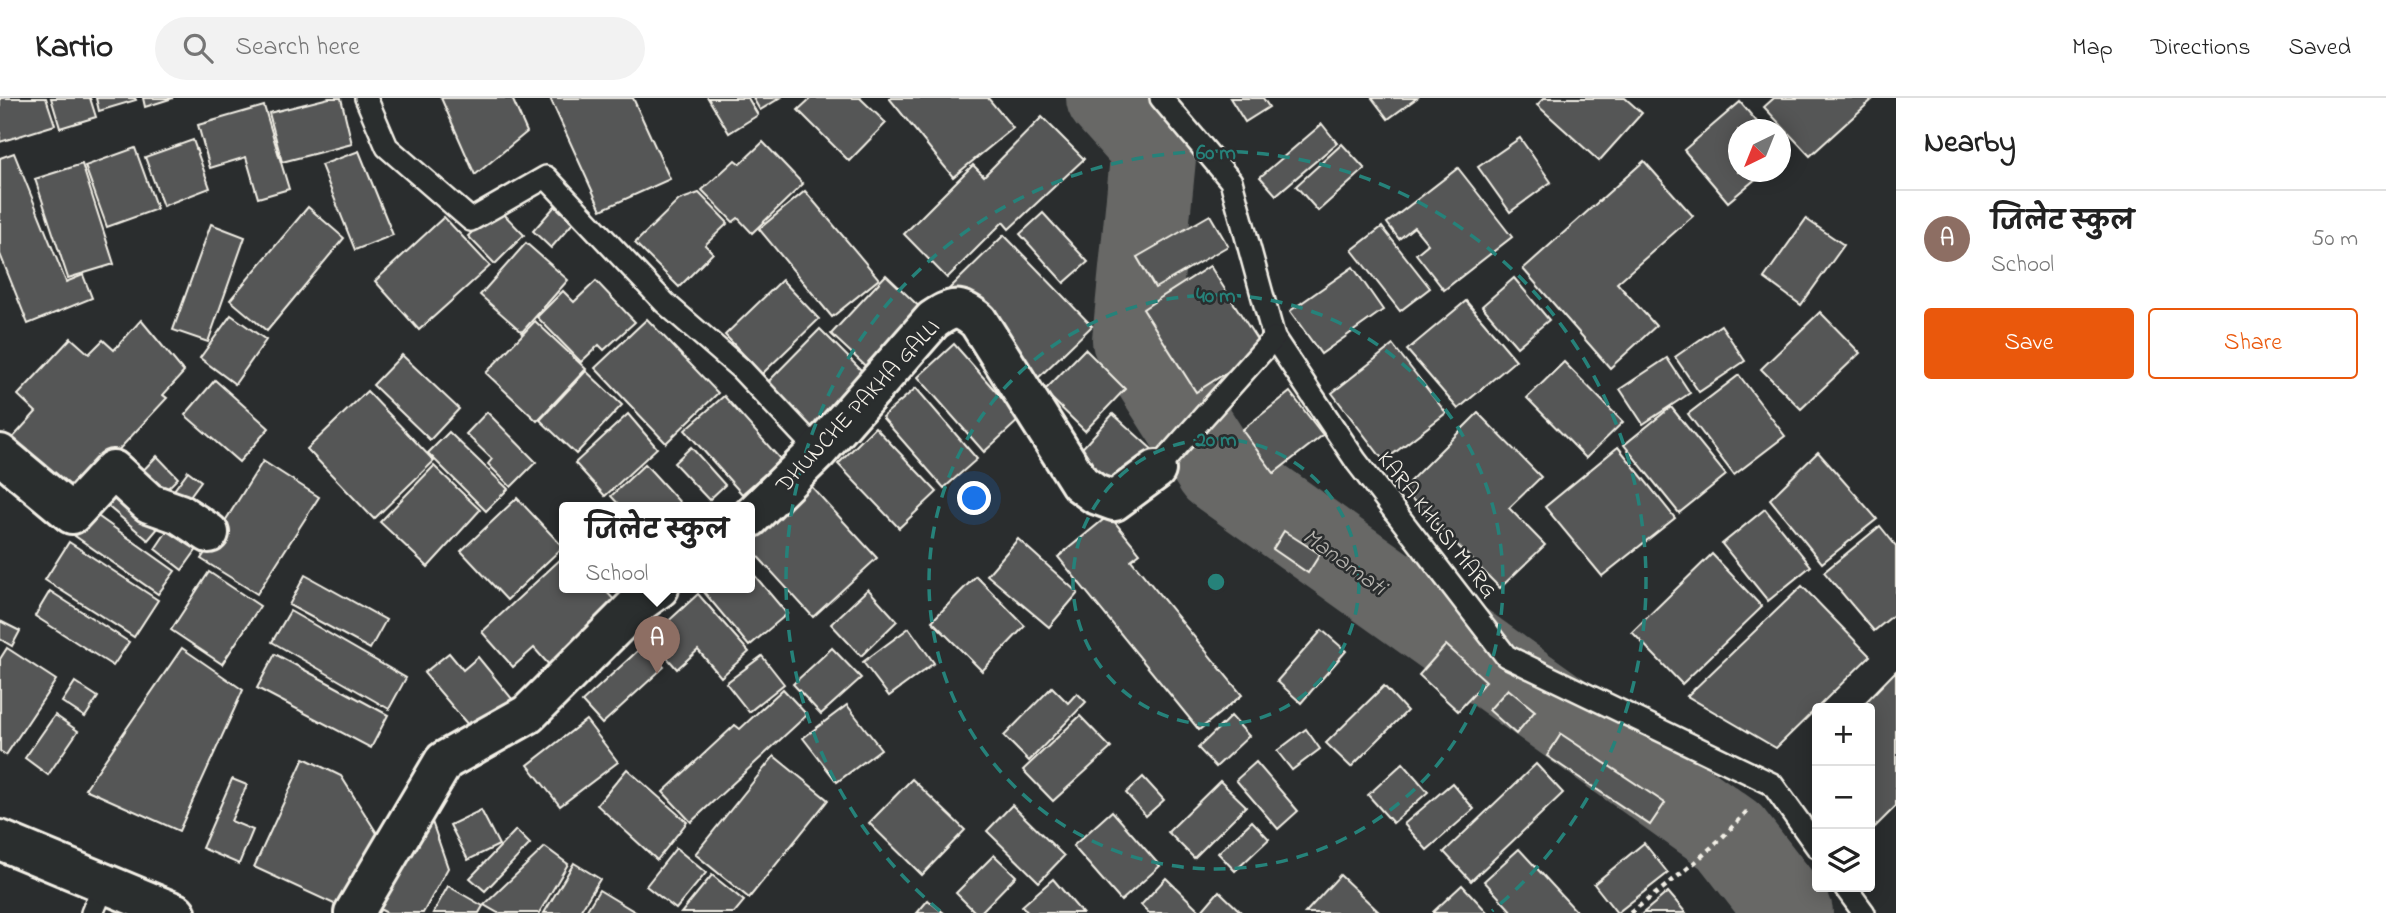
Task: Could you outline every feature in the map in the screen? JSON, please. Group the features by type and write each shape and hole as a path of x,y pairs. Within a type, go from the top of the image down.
{"main road":[{"name":"DHUNCHE PAKHA GALLI","path":"755,513 818,451 933,320 950,308 963,308 978,321 1080,482 1095,494 1114,501 1156,470"},
{"path":"0,454 72,514 113,470 149,503 180,514 209,534"},
{"path":"354,913 444,761 528,714 652,593"},
{"path":"0,840 98,899 176,913"}],"lane":[{"path":"366,98 387,147 471,220 547,177 666,303 741,369 818,451"},
{"name":"KARA KHUSI MARG","path":"1161,98 1231,181 1274,338 1356,461 1506,656 1772,784 1812,840"},
{"path":"1156,470 1274,338"},
{"path":"1849,892 1864,913"}],"path":[{"path":"1630,913 1729,832"}],"building":[{"path":"0,98 46,98 55,125 0,142"},
{"path":"51,98 90,98 96,117 60,128"},
{"path":"96,98 135,98 136,100 99,111"},
{"path":"143,98 173,98 145,107"},
{"path":"329,98 341,98 352,144 282,162 269,113"},
{"path":"441,98 512,98 527,132 475,175"},
{"path":"550,98 633,98 670,179 601,210"},
{"path":"708,98 748,98 758,115 729,133"},
{"path":"753,98 780,98 760,110"},
{"path":"811,98 860,98 886,123 849,161 798,110"},
{"path":"889,98 988,98 1013,128 953,177"},
{"path":"1230,98 1263,98 1269,107 1245,122"},
{"path":"1372,98 1417,98 1388,119"},
{"path":"1544,98 1625,98 1642,113 1599,161 1537,105"},
{"path":"1774,98 1874,98 1810,156 1791,136 1791,119 1775,119 1764,107"},
{"path":"1740,102 1755,119 1728,119 1728,182 1752,182 1728,202 1684,150"},
{"path":"264,106 289,189 258,198 246,157 210,168 198,125"},
{"path":"1042,117 1084,159 1009,229 1003,222 947,278 904,234 973,165 984,176"},
{"path":"1322,124 1337,143 1276,195 1260,177"},
{"path":"1520,138 1551,182 1510,212 1478,167"},
{"path":"193,140 210,188 163,206 145,157"},
{"path":"763,142 803,184 752,233 738,218 733,222 702,190 735,160 740,164"},
{"path":"1342,144 1365,169 1318,211 1296,186"},
{"path":"135,148 157,209 107,227 85,166"},
{"path":"359,151 393,235 355,250 321,165"},
{"path":"14,153 66,282 83,275 92,298 28,324 0,254 0,158"},
{"path":"1644,161 1693,216 1617,283 1656,326 1610,368 1523,269"},
{"path":"82,164 114,264 68,278 35,179"},
{"path":"1458,168 1512,237 1444,290 1416,254 1428,244 1414,227 1399,239 1387,223"},
{"path":"805,191 879,279 832,317 759,229"},
{"path":"699,193 728,223 705,245 713,253 679,287 635,243 679,200"},
{"path":"555,206 573,223 551,248 533,231"},
{"path":"308,207 344,238 267,331 230,300"},
{"path":"498,208 524,235 495,264 468,236"},
{"path":"1043,213 1088,262 1064,283 1020,234"},
{"path":"1210,215 1228,246 1155,288 1137,257"},
{"path":"444,217 490,266 419,330 375,281"},
{"path":"1806,219 1844,245 1801,305 1764,278"},
{"path":"211,224 245,237 208,342 173,330"},
{"path":"1382,227 1430,288 1400,311 1352,250"},
{"path":"1004,235 1092,326 1036,380 949,289"},
{"path":"526,243 568,280 522,332 480,295"},
{"path":"1210,266 1263,349 1196,392 1143,309"},
{"path":"1353,267 1383,310 1321,354 1290,311"},
{"path":"886,275 929,316 874,374 831,334"},
{"path":"1514,278 1549,320 1517,347 1482,306"},
{"path":"782,280 819,319 762,374 725,335"},
{"path":"596,281 635,322 604,350 599,345 581,362 537,317 563,291 574,302"},
{"path":"1466,301 1516,360 1458,409 1407,350"},
{"path":"1820,312 1860,353 1801,409 1761,369"},
{"path":"231,315 266,340 235,384 200,358"},
{"path":"647,319 718,393 666,443 595,368"},
{"path":"141,320 184,372 163,395 167,398 71,501 8,443 36,412 18,395 71,338 89,354 103,340 114,350"},
{"path":"535,321 586,369 537,421 486,373"},
{"path":"1721,325 1745,361 1699,392 1675,357"},
{"path":"820,329 871,380 816,436 765,385"},
{"path":"954,344 1020,419 984,452 918,377"},
{"path":"1393,345 1446,413 1384,461 1332,393"},
{"path":"1085,349 1125,389 1085,431 1044,391"},
{"path":"402,355 459,409 430,440 373,385"},
{"path":"1667,358 1690,393 1643,424 1620,389"},
{"path":"1564,362 1623,422 1586,458 1527,398"},
{"path":"586,371 622,405 576,454 540,420"},
{"path":"1739,375 1785,436 1734,475 1688,414"},
{"path":"215,380 269,428 239,462 185,415"},
{"path":"916,388 977,459 944,488 882,417"},
{"path":"367,391 434,461 374,519 307,449"},
{"path":"1290,392 1323,435 1274,473 1242,430"},
{"path":"724,396 781,460 742,494 685,430"},
{"path":"1671,407 1726,475 1679,513 1624,445"},
{"path":"487,412 536,462 511,487 488,464 492,459 466,434"},
{"path":"1478,413 1541,477 1509,508 1545,545 1500,588 1402,489"},
{"path":"628,414 657,448 605,496 575,463"},
{"path":"1113,414 1154,451 1118,491 1077,454"},
{"path":"875,427 937,492 899,528 838,464"},
{"path":"449,432 508,489 486,511 428,453"},
{"path":"691,447 725,485 709,500 674,463"},
{"path":"1618,447 1675,518 1602,576 1545,507"},
{"path":"1818,452 1877,519 1822,563 1770,499"},
{"path":"157,456 178,478 152,504 131,483"},
{"path":"263,461 319,497 257,594 201,559"},
{"path":"645,464 680,502 616,502 611,496"},
{"path":"434,466 480,510 428,567 380,522"},
{"path":"188,471 201,481 179,511 166,501"},
{"path":"120,483 165,520 148,540 104,503"},
{"path":"811,486 877,558 813,617 755,553 755,538"},
{"path":"517,498 559,543 559,551 507,600 461,551"},
{"path":"1765,509 1811,566 1768,601 1722,544"},
{"path":"92,512 175,571 158,594 75,536"},
{"path":"1109,515 1140,553 1131,560 1242,695 1199,730 1058,557"},
{"path":"176,518 205,538 182,570 155,549"},
{"path":"1880,526 1896,546 1896,613 1874,631 1824,572"},
{"path":"1284,531 1320,554 1308,573 1273,549"},
{"path":"1018,539 1078,593 1049,627 987,575"},
{"path":"69,542 158,600 134,637 45,580"},
{"path":"1712,554 1762,607 1682,684 1632,632"},
{"path":"559,561 559,593 608,593 619,605 551,667 534,648 513,667 482,632"},
{"path":"209,572 260,606 222,664 171,630"},
{"path":"305,575 386,620 370,649 289,605"},
{"path":"755,576 787,614 749,646 705,593 755,593"},
{"path":"976,576 1025,626 982,671 932,621"},
{"path":"1802,586 1870,656 1822,703 1812,703 1812,713 1776,748 1687,696"},
{"path":"868,589 897,621 861,656 831,624"},
{"path":"50,591 129,642 113,666 35,616"},
{"path":"698,594 749,652 721,677 698,650 677,669 650,638"},
{"path":"290,611 406,678 389,709 272,642"},
{"path":"0,621 20,631 12,646 0,639"},
{"path":"909,628 934,663 889,696 863,662"},
{"path":"1322,630 1346,651 1301,703 1277,681"},
{"path":"644,645 664,667 602,724 582,702"},
{"path":"1446,645 1486,681 1458,711 1419,675"},
{"path":"7,648 56,680 6,755 0,751 0,659"},
{"path":"182,648 243,690 179,831 85,789"},
{"path":"832,648 861,678 821,714 793,684"},
{"path":"449,653 463,670 478,657 513,700 474,732 424,673"},
{"path":"275,654 388,715 371,748 257,688"},
{"path":"762,656 784,684 749,712 726,683"},
{"path":"1896,671 1896,806 1875,827 1875,703 1865,703"},
{"path":"75,682 98,697 85,717 62,702"},
{"path":"1384,686 1407,711 1351,767 1326,743"},
{"path":"1052,687 1068,703 1077,693 1086,702 1029,761 1004,736"},
{"path":"783,689 807,715 691,822 663,792 735,725 740,729"},
{"path":"1508,689 1535,711 1516,734 1489,710"},
{"path":"847,705 881,749 837,782 803,738"},
{"path":"55,715 78,731 48,775 25,758"},
{"path":"1080,716 1111,748 1053,801 1023,770"},
{"path":"1231,716 1249,736 1216,767 1198,748"},
{"path":"586,720 618,762 560,806 528,765"},
{"path":"1306,729 1320,749 1292,770 1277,751"},
{"path":"1561,734 1665,803 1650,825 1547,756"},
{"path":"774,756 828,800 749,898 695,854"},
{"path":"304,758 341,776 380,838 347,910 254,867"},
{"path":"1256,762 1298,811 1278,829 1236,780"},
{"path":"1403,763 1428,792 1393,823 1368,795"},
{"path":"1536,764 1563,793 1471,881 1444,852"},
{"path":"627,769 687,822 657,860 597,805"},
{"path":"1143,777 1164,800 1146,816 1126,793"},
{"path":"232,779 247,785 231,821 253,830 239,864 202,848"},
{"path":"912,779 965,830 922,875 869,823"},
{"path":"1220,781 1246,806 1194,858 1168,832"},
{"path":"1452,783 1474,809 1427,850 1404,824"},
{"path":"1012,805 1064,856 1039,882 987,831"},
{"path":"481,810 499,845 468,860 450,825"},
{"path":"1112,811 1160,866 1121,901 1073,846"},
{"path":"429,813 448,868 423,913 387,913 372,905"},
{"path":"1252,821 1269,839 1235,871 1218,853"},
{"path":"516,830 530,844 485,891 470,878"},
{"path":"1644,843 1668,873 1617,913 1594,884"},
{"path":"545,847 568,864 539,913 498,913 484,905"},
{"path":"676,848 706,873 676,909 646,886"},
{"path":"1519,849 1578,913 1513,913 1484,881"},
{"path":"994,855 1016,876 980,913 976,913 956,893"},
{"path":"574,863 600,879 579,913 544,913"},
{"path":"712,875 744,901 734,913 681,913"},
{"path":"1340,875 1380,913 1305,913"},
{"path":"1166,878 1201,912 1219,891 1242,913 1149,913 1141,905"},
{"path":"1053,879 1082,913 1028,913 1022,906"},
{"path":"1462,885 1488,913 1433,913 1433,912"},
{"path":"448,886 483,906 479,913 433,913"},
{"path":"599,890 637,913 585,913"},
{"path":"1668,892 1686,913 1643,913"},
{"path":"928,900 944,913 917,913"}],"waterway":[{"name":"Manamati","path":"1109,98 1154,148 1135,340 1218,470 1730,836 1790,913"}],"place":[{"name":"जिलेट स्कुल","path":"657,674"}]}
